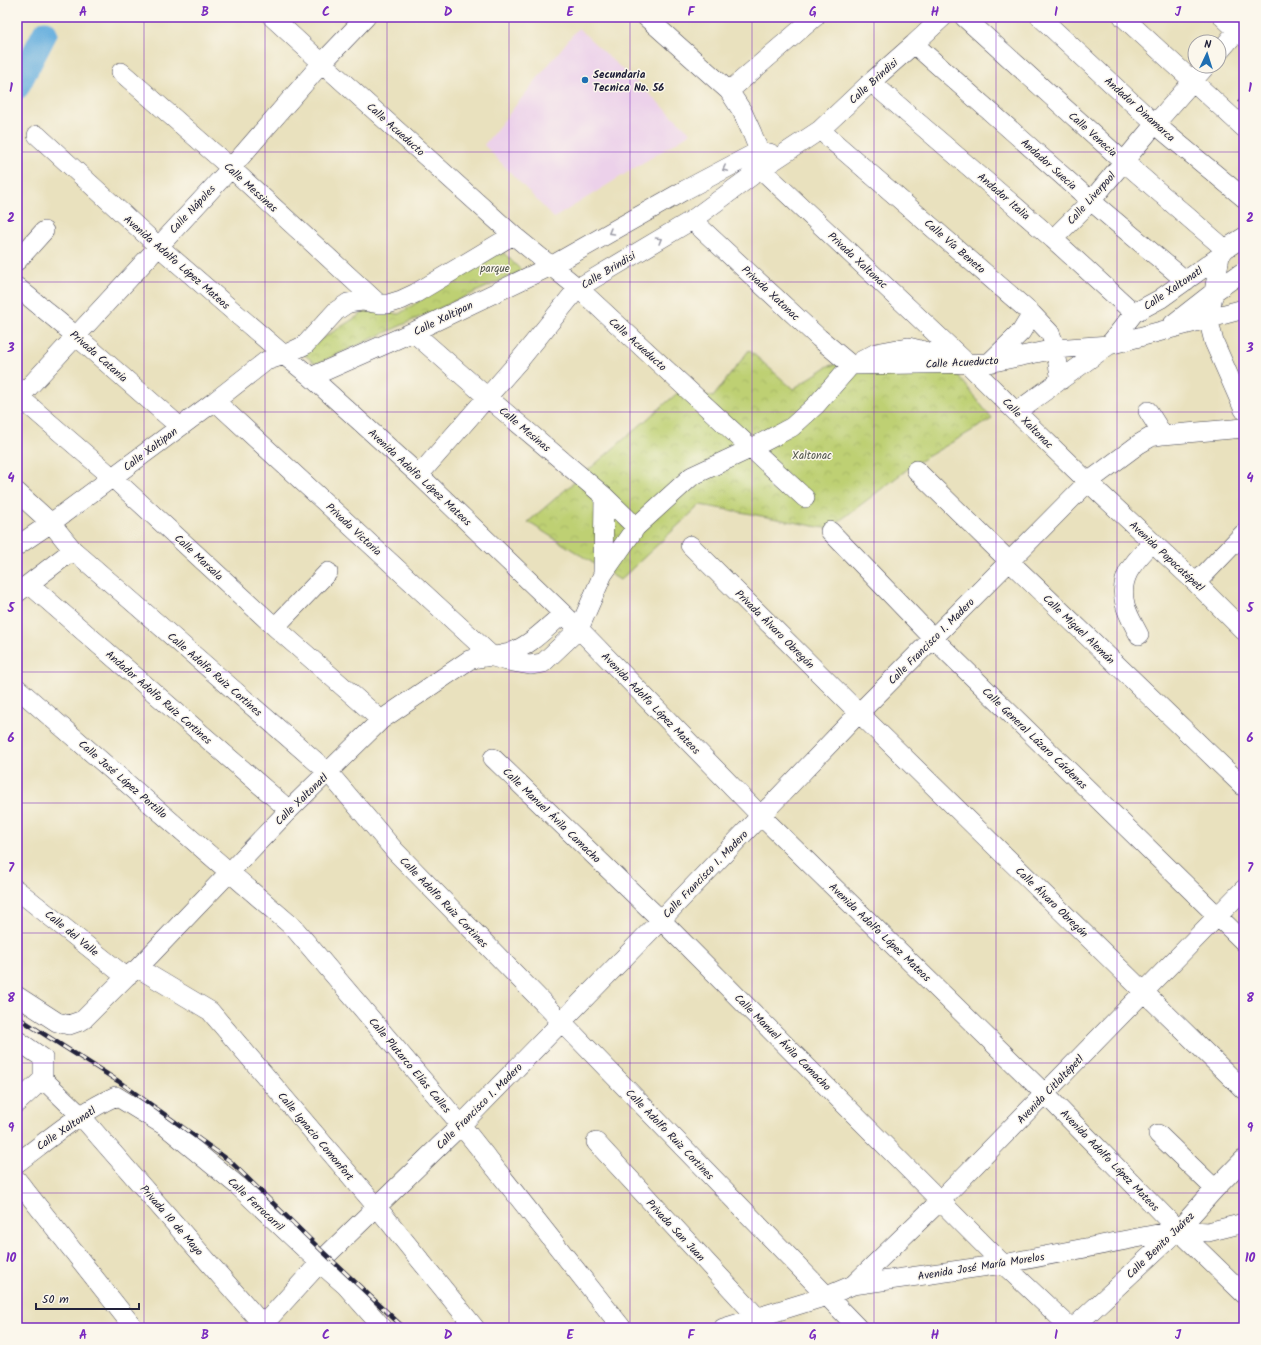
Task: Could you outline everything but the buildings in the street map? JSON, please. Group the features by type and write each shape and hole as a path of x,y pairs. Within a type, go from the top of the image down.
{"street":[{"name":"Calle Acueducto","path":"272,17 513,235 578,288 805,498"},
{"name":"Calle Nápoles","path":"18,397 231,168 322,63 366,17"},
{"path":"551,266 685,190 760,160 742,111 728,91 646,17"},
{"name":"Calle Brindisi","path":"419,475 518,362 578,288 692,220 760,160 781,155 820,130 943,17"},
{"name":"Calle Venecia","path":"964,17 1222,252"},
{"name":"Andador Dinamarca","path":"1040,17 1155,124 1244,198"},
{"path":"1123,17 1244,128"},
{"path":"1223,17 1241,34 1227,45"},
{"path":"728,91 807,19"},
{"name":"Andador Suecia","path":"914,44 1091,201 1186,281"},
{"name":"Calle Messinas","path":"121,72 231,168 379,304"},
{"name":"Calle Liverpool","path":"1053,239 1091,201 1123,161 1199,74"},
{"name":"Andador Italia","path":"871,82 1053,239 1134,313"},
{"name":"Calle Vía Beneto","path":"820,130 1032,314 1050,333 1054,343 1061,380"},
{"name":"Avenida Adolfo López Mateos","path":"37,135 158,246 311,377 419,475 579,629 760,816 1045,1094 1178,1230 1244,1294"},
{"name":"Privada Xaltonac","path":"760,160 961,364"},
{"name":"Privada Xatonac","path":"692,220 819,338 853,365"},
{"path":"17,261 44,231"},
{"name":"Calle Xaltipan","path":"17,546 51,523 215,401 266,361 284,355 305,345 336,311 348,303 362,301 388,304 416,294 513,235"},
{"name":"Calle Xaltonatl","path":"1016,412 1110,345 1134,313 1186,281 1222,252 1244,237"},
{"path":"1222,252 1208,318 1214,342 1244,410"},
{"name":"Calle Xaltipan","path":"311,377 413,332 551,266"},
{"name":"Calle Xaltonatl","path":"1165,330 1244,271"},
{"name":"Privada Catania","path":"17,287 76,336 180,427"},
{"name":"Calle Xaltonatl","path":"1055,349 1110,345 1244,308"},
{"path":"989,363 1021,332 1032,314"},
{"name":"Calle Mesinas","path":"413,332 604,496 636,527"},
{"name":"Calle Acueducto","path":"853,365 989,363 1055,349"},
{"name":"Calle Xaltonac","path":"961,364 1016,412 1088,482"},
{"path":"493,657 507,662 530,665 543,663 579,629 603,574 636,527 692,476 752,448 792,427 816,405 853,365"},
{"name":"Calle Marsala","path":"18,397 112,477 275,627 381,720"},
{"name":"Privada Victoria","path":"215,401 493,657"},
{"path":"1148,411 1163,435"},
{"name":"Calle Francisco I. Madero","path":"261,1326 320,1263 461,1125 562,1022 933,638 1088,482 1151,437 1244,428"},
{"name":"Calle Miguel Alemán","path":"916,470 1244,787"},
{"name":"Avenida Popocatépetl","path":"1088,482 1196,583 1244,631"},
{"name":"Calle Adolfo Ruiz Cortines","path":"17,492 51,523 73,550 328,772 395,851 858,1328"},
{"path":"603,574 604,496"},
{"name":"Calle General Lázaro Cárdenas","path":"830,531 933,638 1244,942"},
{"path":"1196,583 1244,533"},
{"path":"1139,635 1125,605 1123,589 1126,576 1139,557 1153,542"},
{"name":"Privada Álvaro Obregón","path":"690,545 859,714"},
{"path":"23,588 73,550"},
{"path":"275,627 328,572"},
{"name":"Andador Adolfo Ruiz Cortines","path":"23,588 288,810"},
{"name":"Calle Xaltonatl","path":"17,996 57,1022 69,1025 83,1020 132,973 288,810 381,720 469,660 485,656 493,657 510,653 528,644 562,614"},
{"name":"Calle José López Portillo","path":"17,688 229,871"},
{"name":"Calle Álvaro Obregón","path":"859,714 1244,1090"},
{"name":"Calle Manuel Ávila Camacho","path":"493,758 661,920 1003,1264 1072,1328"},
{"name":"Calle Plutarco Elías Calles","path":"229,871 294,928 461,1125 622,1328"},
{"name":"Avenida Citlaltépetl","path":"853,1285 941,1200 1244,889"},
{"name":"Calle del Valle","path":"17,890 132,973"},
{"name":"Calle Ignacio Comonfort","path":"132,973 210,1011 377,1207 475,1328"},
{"path":"17,1040 43,1058 42,1079 17,1103"},
{"name":"Privada 10 de Mayo","path":"42,1079 81,1116 261,1326"},
{"name":"Calle Xaltonatl","path":"17,1163 81,1116 116,1096"},
{"name":"Calle Ferrocarril","path":"116,1096 165,1126 238,1186 345,1285 383,1328"},
{"path":"1158,1134 1215,1189"},
{"name":"Privada San Juan","path":"596,1142 757,1318"},
{"name":"Calle Benito Juárez","path":"1072,1328 1178,1230 1244,1159"},
{"path":"17,1180 134,1328"},
{"name":"Avenida José María Morelos","path":"723,1328 827,1296 853,1285 1003,1264 1178,1230 1208,1232 1244,1223"}],"shaded area":[{"name":"Secundaria Tecnica No. 56","path":"578,28 691,133 554,218 484,145"}],"green space":[{"name":"parque","path":"500,249 522,271 316,364 301,352 366,311 399,314"},
{"name":"Xaltonac","path":"749,350 793,389 828,366 899,352 958,375 992,419 913,465 829,529 700,505 620,580 528,522 682,389 713,397"}],"waterway":[{"path":"17,87 45,33"}],"railway":[{"path":"17,1017 118,1081 230,1161 404,1328"}],"place":[{"name":"Secundaria Tecnica No. 56","path":"585,80"}]}
